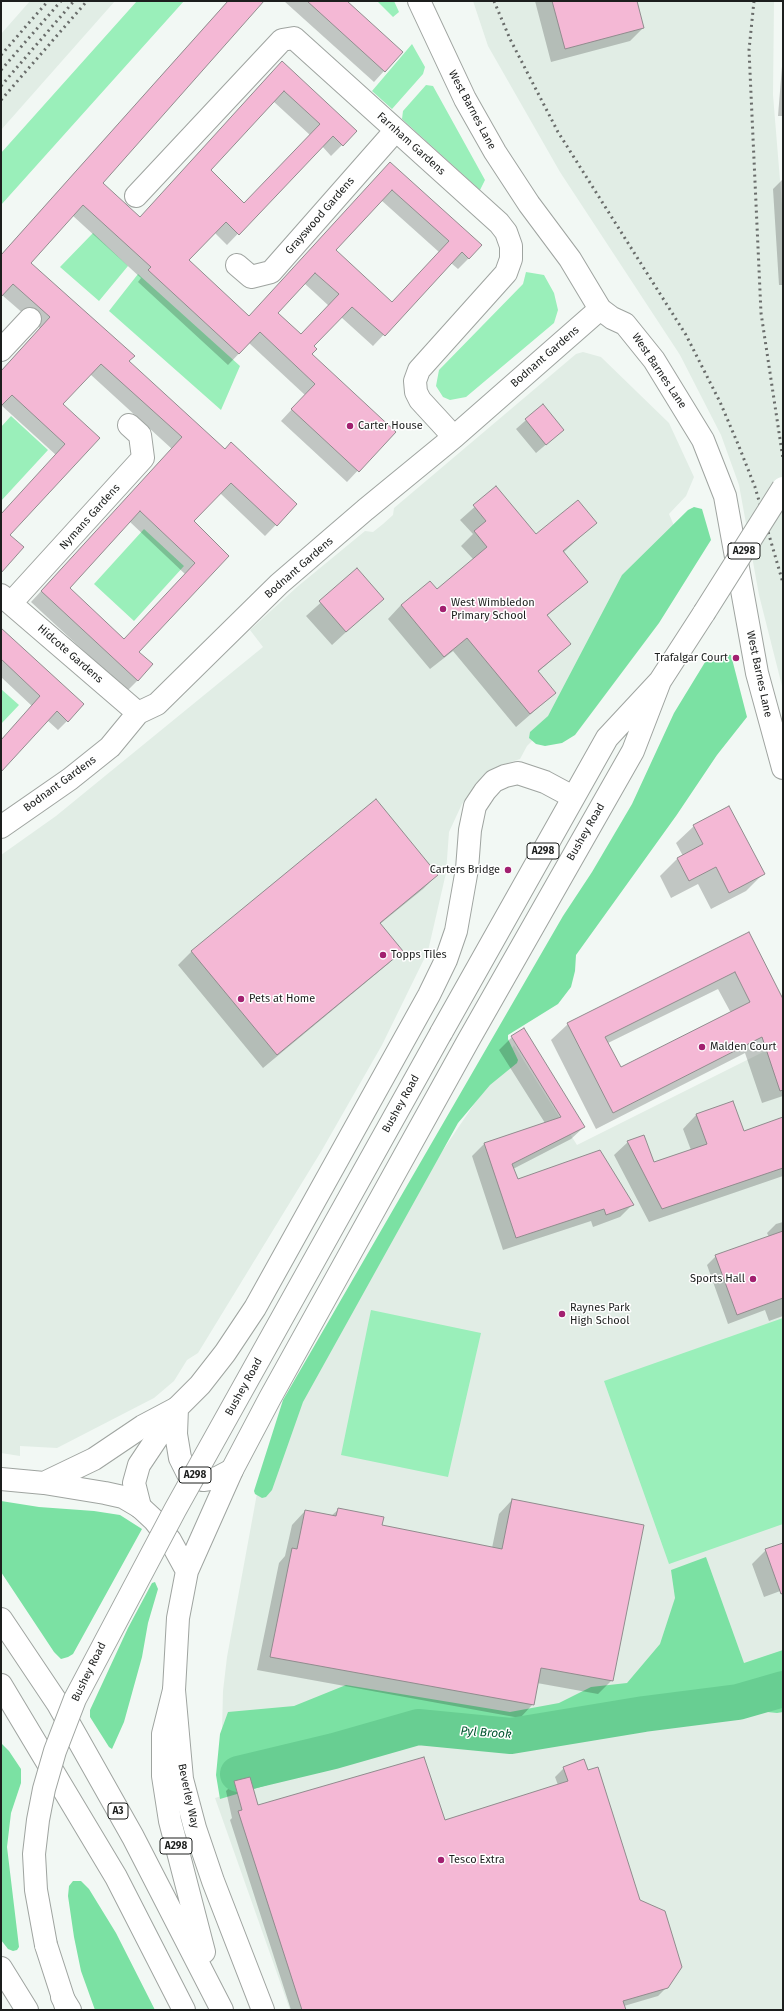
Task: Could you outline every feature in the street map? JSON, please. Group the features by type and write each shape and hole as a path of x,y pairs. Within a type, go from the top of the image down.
{"main road":[{"name":"West Barnes Lane","path":"419,1 465,99 495,152 529,204 570,259 600,309 612,318 625,324 654,360 700,434 714,465 724,496 757,673 783,768"},
{"name":"Farnham Gardens","path":"136,196 282,40 294,38 499,223 506,232 511,246 511,260 506,273 419,370 415,381 416,392 420,400 454,437"},
{"name":"Grayswood Gardens","path":"237,265 251,277 271,272 396,130"},
{"name":"Bodnant Gardens","path":"1,827 70,779 110,747 138,713 156,704 288,576 454,437 600,309"},
{"path":"1,350 30,319"},
{"name":"Nymans Gardens","path":"6,599 142,458 140,435 129,425"},
{"name":"Bushey Road","path":"66,2006 46,1945 36,1890 34,1854 44,1789 55,1751 75,1699 176,1510 440,1033 607,738 660,681 783,488"},
{"name":"Hidcote Gardens","path":"6,599 138,713"},
{"name":"Bushey Road","path":"187,1571 232,1470 468,1040 633,751 660,681"},
{"path":"140,1507 135,1492 135,1476 139,1465 178,1408 200,1385 225,1353 255,1308 429,995 446,960 456,930 467,869 475,806 494,781 505,776 518,773 545,782 573,797"},
{"path":"178,1408 176,1434 180,1458 188,1474 203,1480 217,1478 232,1470"},
{"path":"44,1483 94,1459 143,1426 178,1408"},
{"path":"1,1479 44,1483 123,1497 140,1507 154,1520 170,1540 187,1571"},
{"name":"Beverley Way","path":"187,1571 178,1618 174,1690 182,1779 195,1828 264,2010"},
{"name":"A3","path":"1,1619 58,1704 133,1837 220,2005"},
{"path":"1,1685 116,1877 184,2010"},
{"name":"A298","path":"174,1690 163,1734 162,1776 172,1829 198,1932 220,2005"},
{"path":"1,1968 27,2010"}],"shaded area":[{"path":"30,1 115,1 1,130 1,34"},
{"path":"473,1 774,1 773,95 783,217 783,690 759,595 739,485 721,435 680,355 560,172 488,46"},
{"path":"583,352 601,357 669,423 694,477 686,496 669,514 675,528 552,721 527,746 520,759 502,765 485,776 462,804 449,832 446,873 428,951 382,1045 322,1150 198,1353 187,1360 174,1381 154,1398 57,1448 20,1446 20,1456 1,1453 1,855 56,816 263,647 250,630 297,587 365,531 373,532 383,524 393,515 394,508 576,354"},
{"name":"Raynes Park High School","path":"783,1042 783,1655 509,1717 222,1731 223,1691 227,1657 260,1477 383,1239 514,1045 577,1145"},
{"path":"783,1697 783,2010 290,2010 215,1798 422,1738 639,1718"}],"green space":[{"path":"137,1 184,1 1,205 1,153"},
{"path":"377,1 394,1 399,12 393,17"},
{"path":"412,44 425,67 423,74 392,109 372,91"},
{"path":"426,85 433,86 485,180 480,190 402,119 403,111"},
{"path":"93,233 128,266 99,301 60,267"},
{"path":"526,272 544,275 554,293 558,310 554,323 466,397 450,400 443,397 436,386 439,370 523,284"},
{"path":"138,274 240,366 221,410 109,311"},
{"path":"11,416 48,450 1,501 1,427"},
{"path":"694,507 702,509 711,540 659,623 575,735 562,743 545,746 536,744 529,738 530,732 548,716 622,575 688,510"},
{"path":"144,529 184,566 134,621 94,584"},
{"path":"710,654 731,655 747,717 717,755 676,816 576,955 575,971 571,987 558,1004 508,1035 508,1039 518,1060 517,1063 490,1085 458,1123 303,1402 272,1490 266,1497 262,1498 255,1494 254,1491 283,1400 563,916 592,872 632,804 674,713"},
{"path":"1,689 19,705 1,724"},
{"path":"371,1310 481,1333 448,1477 341,1455"},
{"path":"783,1318 783,1524 669,1564 604,1381"},
{"path":"1,1501 39,1507 94,1511 120,1515 142,1529 73,1654 68,1657 61,1659 54,1652 1,1572"},
{"path":"706,1557 744,1663 783,1650 783,1712 777,1713 730,1708 638,1721 545,1745 423,1739 220,1799 216,1775 220,1734 228,1712 294,1706 346,1685 510,1712 559,1703 591,1687 627,1683 660,1644 675,1598 671,1570"},
{"path":"155,1582 158,1589 148,1623 142,1657 124,1722 112,1749 109,1747 90,1717 90,1710 128,1628 152,1583"},
{"path":"1,1743 9,1751 21,1769 21,1783 11,1813 7,1847 19,1947 17,1950 13,1951 8,1949 1,1940"},
{"path":"73,1881 81,1881 89,1889 116,1933 155,2010 95,2010 81,1971 74,1937 68,1896 69,1886"}],"building":[{"path":"228,1 264,1 103,183 140,217 282,61 357,131 343,146 333,136 239,235 226,222 189,260 249,316 390,162 482,245 469,259 462,252 385,336 352,307 314,346 317,349 312,354 396,432 359,472 291,409 315,384 260,332 239,354 148,270 151,267 83,205 31,263 135,356 129,361 225,449 231,442 297,504 277,526 231,483 194,521 229,556 139,652 153,664 138,681 41,591 182,437 101,364 63,404 100,438 10,535 24,547 1,573 1,514 65,444 12,395 1,406 1,371 50,317 13,284 1,297 1,255","holes":["284,91 320,124 244,203 211,170","392,190 449,241 392,302 336,250","315,273 339,294 301,334 278,313","140,511 195,563 124,639 70,588"]},
{"path":"307,1 347,1 403,52 385,72"},
{"path":"552,1 637,1 644,28 565,49"},
{"path":"543,404 564,430 546,445 525,419"},
{"path":"496,486 536,534 578,500 597,523 563,551 588,582 547,615 571,644 538,671 556,693 530,714 467,638 444,657 401,605 430,581 437,589 487,547 474,531 486,521 473,505"},
{"path":"357,568 384,599 346,632 319,601"},
{"path":"1,628 84,704 68,722 57,711 1,772 1,740 40,696 1,659"},
{"path":"376,799 438,875 380,923 403,951 277,1055 191,951"},
{"path":"729,806 765,874 729,893 716,867 689,881 677,858 703,844 693,825"},
{"path":"749,932 783,999 783,1090 780,1091 762,1037 613,1113 567,1023","holes":["735,972 750,1002 621,1067 605,1037"]},
{"path":"524,1028 585,1127 512,1164 518,1179 600,1150 634,1205 606,1215 604,1209 516,1238 484,1143 561,1117 511,1036"},
{"path":"733,1101 744,1131 783,1117 783,1168 662,1209 627,1141 644,1135 654,1162 707,1144 696,1114"},
{"name":"Sports Hall","path":"783,1231 783,1298 737,1315 715,1255"},
{"path":"512,1499 644,1525 613,1681 541,1668 534,1705 270,1657 292,1548 297,1549 305,1510 336,1516 338,1508 384,1517 382,1525 502,1549"},
{"path":"783,1543 783,1593 781,1594 765,1549"},
{"name":"Tesco Extra","path":"424,1757 445,1820 568,1781 563,1767 584,1759 588,1770 598,1767 640,1900 665,1911 682,1967 668,1988 623,2001 626,2010 302,2010 238,1811 242,1810 234,1781 250,1777 258,1805"}],"waterway":[{"name":"Pyl Brook","path":"238,1774 334,1751 418,1727 511,1736 644,1714 738,1702 783,1689"}],"railway":[{"path":"1,55 48,1"},
{"path":"1,70 61,1"},
{"path":"1,86 74,1"},
{"path":"1,100 87,1"},
{"path":"494,1 510,39 558,132 686,335 720,402 755,487 783,583"},
{"path":"754,1 749,50 761,313 783,459"}],"place":[{"name":"Carter House","path":"350,426"},
{"name":"West Wimbledon Primary School","path":"443,609"},
{"name":"Trafalgar Court","path":"736,658"},
{"name":"Carters Bridge","path":"508,870"},
{"name":"Topps Tiles","path":"383,955"},
{"name":"Pets at Home","path":"241,999"},
{"name":"Malden Court","path":"702,1047"},
{"name":"Sports Hall","path":"753,1279"},
{"name":"Raynes Park High School","path":"562,1314"},
{"name":"Tesco Extra","path":"441,1860"}]}
